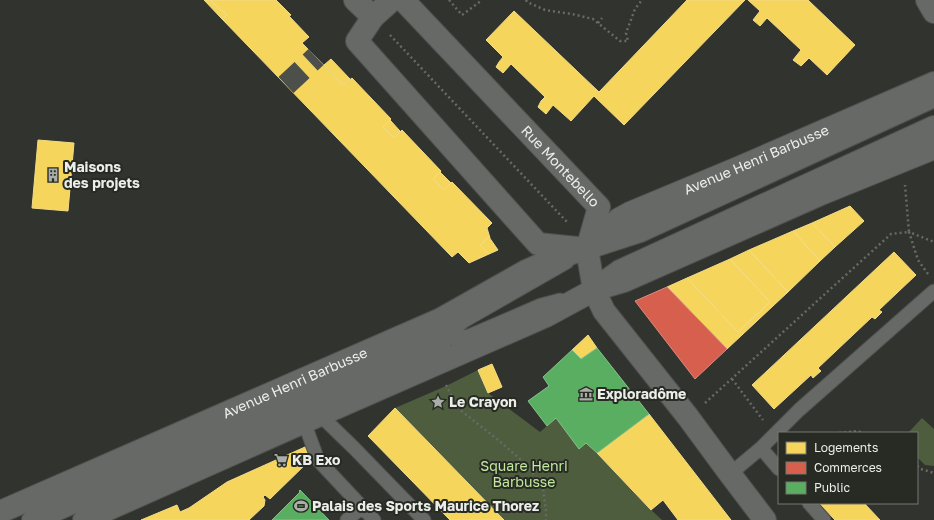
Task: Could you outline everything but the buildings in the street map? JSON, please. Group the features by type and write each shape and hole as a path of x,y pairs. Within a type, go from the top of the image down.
{"street":[{"path":"355,0 373,16"},
{"path":"392,0 373,16 356,41 538,244 587,249 594,290 604,311 688,417 765,520"},
{"name":"Rue Montebello","path":"402,0 599,207 587,249"},
{"path":"927,0 934,12"},
{"name":"Avenue Henri Barbusse","path":"587,249 619,219 630,213 934,83"},
{"name":"Avenue Henri Barbusse","path":"0,512 441,319 526,272 551,260 640,231 934,96"},
{"name":"Avenue Henri Barbusse","path":"84,520 546,316 594,290 620,271 934,127"},
{"name":"Avenue Henri Barbusse","path":"594,290 624,281 821,194 934,148"},
{"name":"Avenue Henri Barbusse","path":"33,520 441,340"}],"lane":[{"name":"Avenue Henri Barbusse","path":"441,340 464,321 561,267 587,249"},
{"name":"Avenue Henri Barbusse","path":"441,340 469,336 541,305 594,290"},
{"path":"730,474 761,448 798,410 934,291"},
{"path":"312,419 318,460 374,520"},
{"path":"312,419 354,448 424,520"},
{"path":"761,448 778,468"},
{"path":"810,504 824,520"},
{"path":"347,520 362,507"}],"path":[{"path":"449,0 462,15 482,0"},
{"path":"526,0 527,2 545,10 593,19 620,41 628,41 626,33 635,9 642,0"},
{"path":"373,16 568,223"},
{"path":"598,22 602,18"},
{"path":"903,160 909,232 918,260 930,277"},
{"path":"688,417 732,379 891,234 909,232 934,242"},
{"path":"732,379 773,435"},
{"path":"444,381 459,409 527,465 543,487 546,520"},
{"path":"848,432 860,432"},
{"path":"918,467 934,473"}],"green space":[{"name":"Square Henri Barbusse","path":"478,370 488,393 540,432 556,418 580,448 586,443 662,520 504,520 395,408 446,386"},
{"path":"922,418 934,429 934,466 925,465 918,458 918,432 909,432"}],"tunnel":[{"path":"286,85 316,57"}],"place":[{"name":"Maisons des projets","path":"53,175"},
{"name":"Exploradôme","path":"586,394"},
{"name":"Le Crayon","path":"438,402"},
{"name":"KB Exo","path":"281,460"},
{"name":"Palais des Sports Maurice Thorez","path":"301,506"}]}
